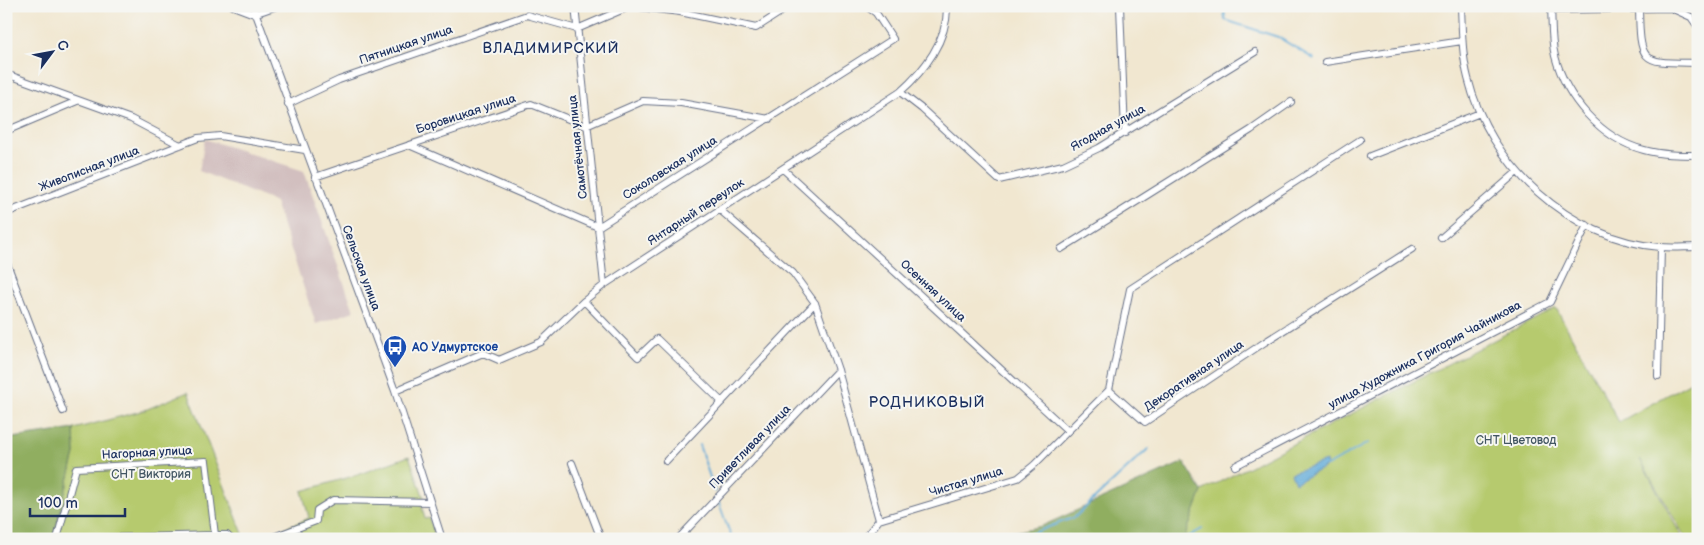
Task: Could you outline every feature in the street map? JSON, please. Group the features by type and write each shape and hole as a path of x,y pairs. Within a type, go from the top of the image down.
{"street":[{"path":"233,6 254,10 277,6"},
{"name":"Самотёчная улица","path":"575,6 604,285"},
{"path":"577,29 631,6 681,9 756,28 790,6"},
{"name":"Соколовская улица","path":"598,227 893,39 876,13 866,6"},
{"name":"Янтарный переулок","path":"395,391 482,353 499,360 541,342 584,301 604,285 900,92 932,57 942,36 947,6"},
{"path":"1120,6 1125,133"},
{"path":"1461,6 1462,41 1468,79 1480,113 1497,147 1517,172 1550,204 1586,225 1623,240 1661,247 1698,247"},
{"path":"1698,27 1691,17 1671,8 1551,8 1554,55 1571,95 1584,111 1612,135 1628,145 1659,154 1698,155"},
{"path":"1639,8 1641,48 1648,59 1659,62 1698,63"},
{"name":"Сельская улица","path":"254,10 395,391 442,539"},
{"name":"Пятницкая улица","path":"288,104 339,80 528,15 577,29"},
{"path":"1325,62 1462,41"},
{"name":"Ягодная улица","path":"900,92 922,109 999,180 1063,165 1099,148 1255,52"},
{"path":"6,74 131,119 180,145"},
{"path":"6,130 77,101"},
{"path":"586,126 643,101 681,103 769,119"},
{"path":"1061,249 1251,130 1291,102"},
{"name":"Боровицкая улица","path":"315,178 531,104 586,126"},
{"path":"1370,156 1480,113"},
{"name":"Живописная улица","path":"6,213 198,138 220,136 305,150"},
{"path":"1109,390 1130,289 1360,140"},
{"path":"408,145 598,227"},
{"name":"Осенняя улица","path":"783,169 1067,430"},
{"path":"1441,238 1517,172"},
{"path":"720,210 793,273 815,303 838,370 879,520 864,539"},
{"name":"улица Художника Григория Чайникова","path":"1235,466 1550,302 1586,225"},
{"path":"1658,376 1661,247"},
{"name":"Декоративная улица","path":"1109,390 1145,422 1265,342 1412,249"},
{"path":"6,261 63,412"},
{"path":"584,301 638,357 657,339 722,402"},
{"path":"666,461 815,303"},
{"name":"Приветливая улица","path":"678,539 838,370"},
{"name":"Чистая улица","path":"879,520 1018,478 1034,465 1109,390"},
{"name":"Нагорная улица","path":"57,539 76,468 206,461 215,534"},
{"path":"572,463 601,539"},
{"path":"268,539 316,521 317,510 333,500 430,502"},
{"path":"65,539 215,534 227,535 231,539"}],"shaded area":[{"path":"205,139 304,171 354,311 316,324 275,202 199,171"}],"green space":[{"name":"СНТ Цветовод","path":"1556,308 1619,422 1698,378 1698,539 1686,539 1640,459 1683,539 1184,539 1202,491"},
{"name":"СНТ Виктория","path":"188,392 245,539 33,539 54,535 75,454 74,429 145,410"},
{"path":"74,429 75,454 54,535 33,539 6,539 6,439"},
{"path":"409,456 424,498 420,499 425,519 429,518 436,539 258,539 309,518 302,491 357,475"},
{"path":"1184,462 1202,491 1184,539 983,539 1042,526"}],"water":[{"path":"1326,461 1327,466 1295,483 1291,473"}],"waterway":[{"path":"1224,6 1225,20 1278,37 1314,59"},
{"path":"1327,466 1368,443"},
{"path":"699,445 715,492"},
{"path":"1017,539 1075,517 1148,449"},
{"path":"718,501 732,539"},
{"path":"1184,539 1202,529"}],"place":[{"name":"АО Удмуртское","path":"395,368"}],"district":[{"name":"ВЛАДИМИРСКИЙ","path":"551,48"},
{"name":"РОДНИКОВЫЙ","path":"927,402"}]}
